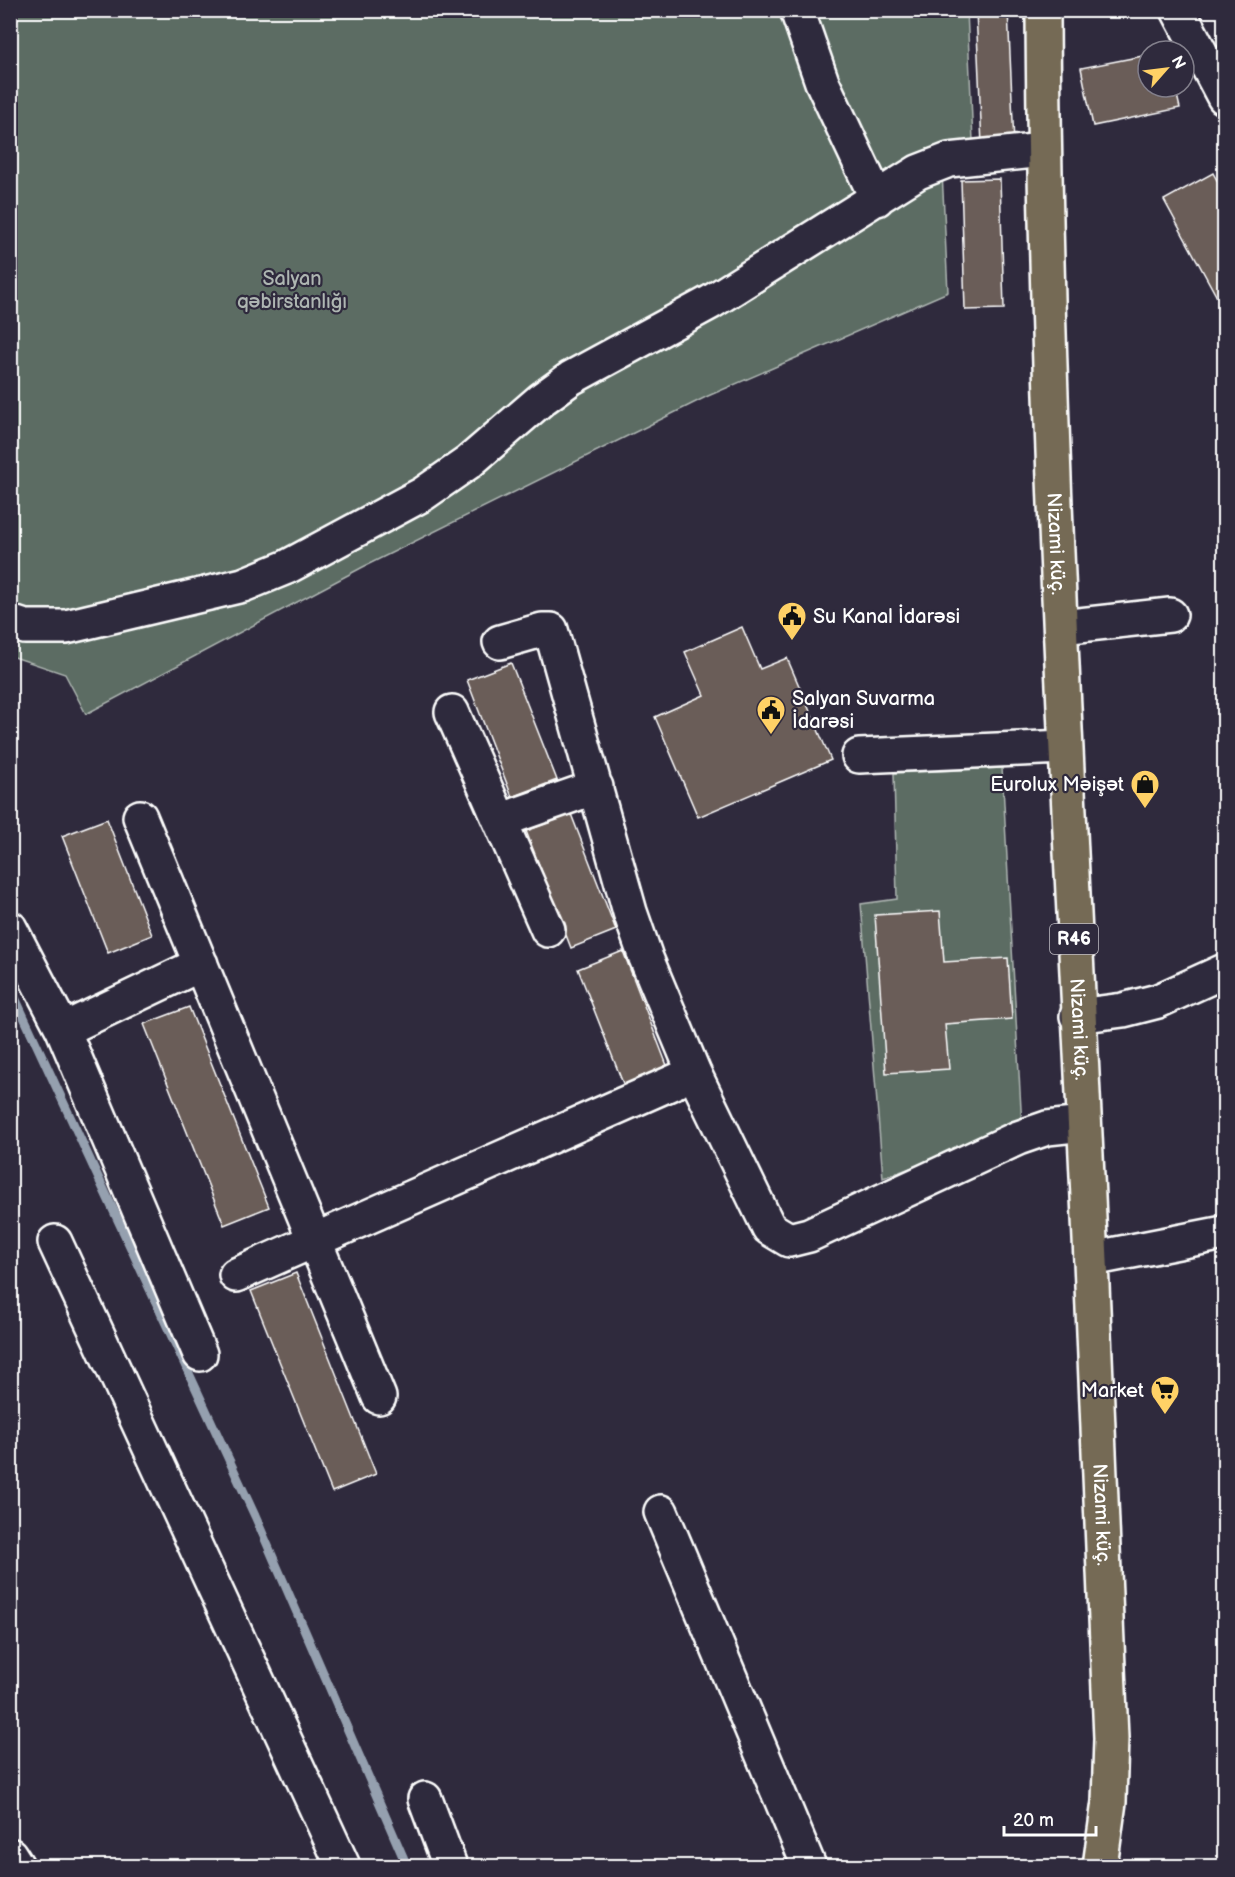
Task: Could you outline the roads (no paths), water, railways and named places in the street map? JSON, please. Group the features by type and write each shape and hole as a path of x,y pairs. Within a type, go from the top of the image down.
{"main road":[{"name":"Nizami küç.","path":"1043,10 1044,150 1065,747 1091,1259 1111,1738 1109,1802 1100,1866"}],"street":[{"path":"797,10 822,82 877,199"},
{"path":"1178,10 1224,98"},
{"path":"10,622 25,627 66,627 243,585 287,567 423,494 469,462 542,399 571,378 711,302 918,172 949,160 1044,150"},
{"path":"1061,627 1170,615"},
{"path":"500,642 542,630 551,630 630,912 694,1073 754,1202 769,1228 789,1240 809,1235 1018,1138 1047,1128 1084,1124"},
{"path":"452,712 502,820 548,930"},
{"path":"859,756 1065,747"},
{"path":"502,820 596,788"},
{"path":"140,817 379,1397"},
{"path":"10,928 63,1030 200,1354"},
{"path":"63,1030 201,964"},
{"path":"1077,1016 1123,1010 1158,1001 1224,971"},
{"path":"236,1275 694,1073"},
{"path":"1091,1259 1224,1233"},
{"path":"55,1242 343,1866"},
{"path":"661,1512 809,1866"},
{"path":"425,1799 450,1866"},
{"path":"10,1855 17,1866"}],"waterway":[{"path":"10,987 255,1516 407,1866"}],"place":[{"name":"Su Kanal İdarəsi","path":"792,642"},
{"name":"Salyan Suvarma İdarəsi","path":"771,736"},
{"name":"Eurolux Məişət","path":"1145,810"},
{"name":"Market","path":"1165,1416"}],"park label":[{"name":"Salyan qəbirstanlığı","path":"292,290"}]}
